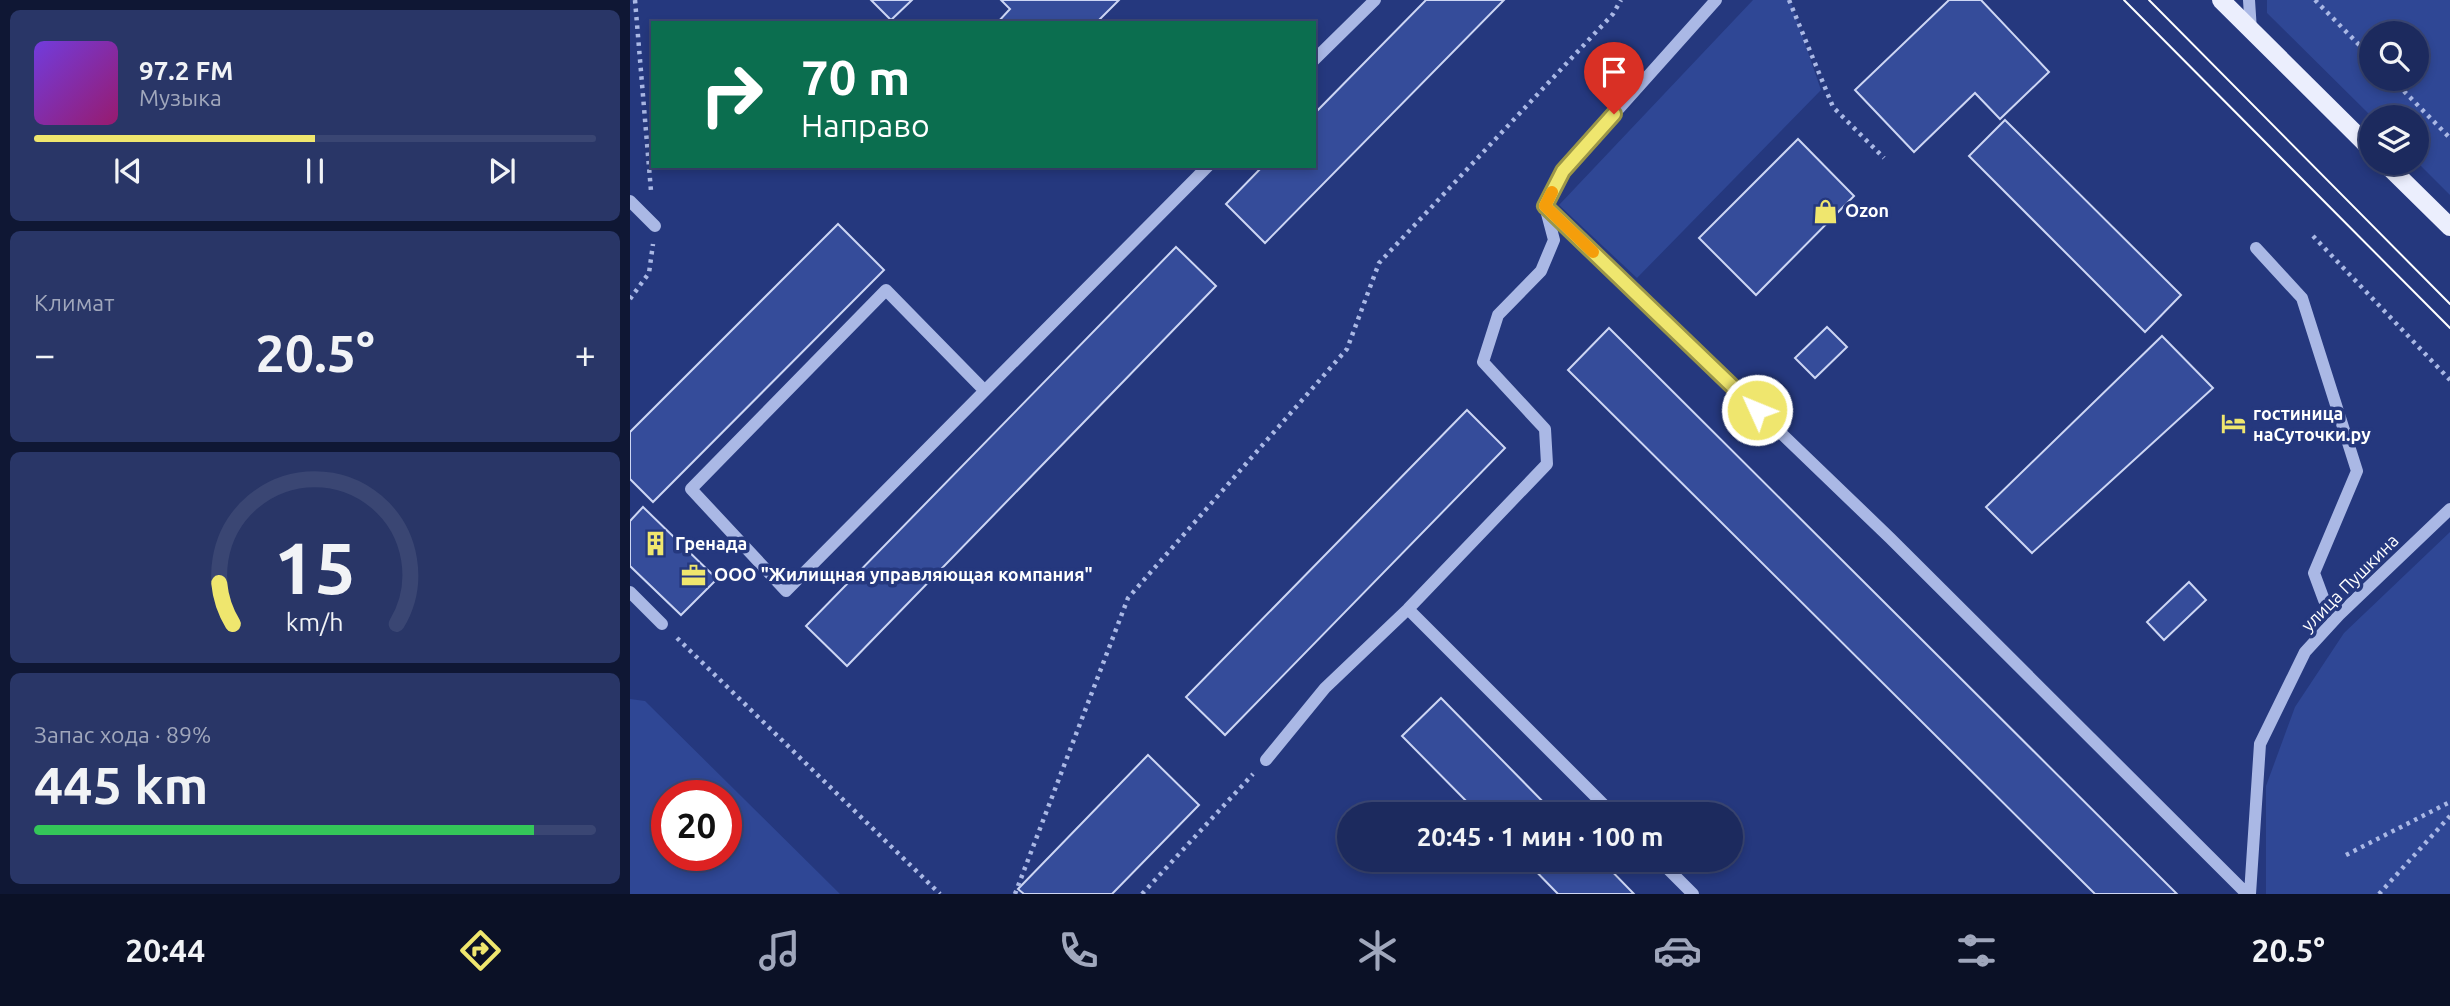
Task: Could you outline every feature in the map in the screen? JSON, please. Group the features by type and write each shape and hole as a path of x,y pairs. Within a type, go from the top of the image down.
{"main road":[{"path":"2221,0 2359,137"},
{"path":"2397,175 2450,227"}],"street":[{"path":"1316,58 1375,0"},
{"path":"1266,760 1325,688 1408,608 1547,464 1545,429 1483,362 1498,315 1541,271 1554,240 1545,206 1563,171 1716,0"},
{"path":"2249,0 2251,31"},
{"path":"984,390 886,290 691,489 786,591 1206,168"},
{"path":"630,201 654,226"},
{"path":"1545,206 1890,538 2248,894"},
{"path":"2256,248 2302,298 2357,471 2314,573 2324,600 2339,615"},
{"name":"улица Пушкина","path":"2248,894 2260,744 2305,652 2339,615 2450,509"},
{"path":"630,593 662,624"},
{"path":"1408,608 1601,802"},
{"path":"1671,872 1693,894"}],"path":[{"path":"630,299 649,273 654,226 635,0"},
{"path":"1016,894 1128,598 1347,349 1379,263 1613,14 1621,0"},
{"path":"1789,0 1833,107 1884,159"},
{"path":"2315,0 2359,45"},
{"path":"2404,91 2450,138"},
{"path":"2313,236 2450,380"},
{"path":"662,624 940,894"},
{"path":"1142,894 1266,760"},
{"path":"2346,855 2450,802"},
{"path":"2379,894 2450,816"}],"shaded area":[{"path":"1753,0 1790,0 1821,90 1637,278 1559,205"},
{"path":"2267,0 2450,0 2450,195 2429,174 2429,105 2360,105 2267,13"},
{"path":"2450,532 2450,894 2266,894 2266,786 2295,707 2344,633"},
{"path":"630,699 645,701 725,780 651,780 651,871 742,871 742,797 840,894 630,894"}],"building":[{"path":"871,0 912,0 891,20"},
{"path":"1001,0 1119,0 1098,21 999,21 1010,9"},
{"path":"1426,0 1504,0 1265,243 1226,204 1261,168 1316,168 1316,112"},
{"path":"1949,0 1981,0 2049,72 2000,119 1975,93 1914,152 1855,90"},
{"path":"2005,120 2181,295 2145,332 1969,156"},
{"path":"1798,139 1854,196 1756,295 1699,238"},
{"path":"838,224 884,270 653,502 630,479 630,432"},
{"path":"1176,247 1216,286 847,666 806,626"},
{"path":"1827,327 1847,347 1815,378 1795,358"},
{"path":"1609,328 2177,894 2095,894 1568,370"},
{"path":"2162,336 2213,388 2032,553 1986,507"},
{"path":"1467,410 1505,448 1225,735 1186,697"},
{"name":"Гренада","path":"643,507 717,579 681,615 630,566 630,521"},
{"path":"2189,582 2206,600 2164,640 2147,622"},
{"path":"1441,698 1543,802 1467,802 1402,736"},
{"path":"1148,755 1199,805 1112,894 1024,894 1018,889"},
{"path":"1537,872 1613,872 1634,894 1558,894"}],"tram line":[{"path":"2124,0 2450,328"},
{"path":"2149,0 2450,304"}],"slow traffic":[{"path":"1552,192 1545,206 1593,252"}],"place":[{"name":"Ozon","path":"1825,211"},
{"name":"гостиница наСуточки.ру","path":"2233,424"},
{"name":"Гренада","path":"655,544"},
{"name":"ООО \"Жилищная управляющая компания\"","path":"694,575"}],"route":[{"path":"1614,114 1563,171 1545,206 1757,410"}]}
